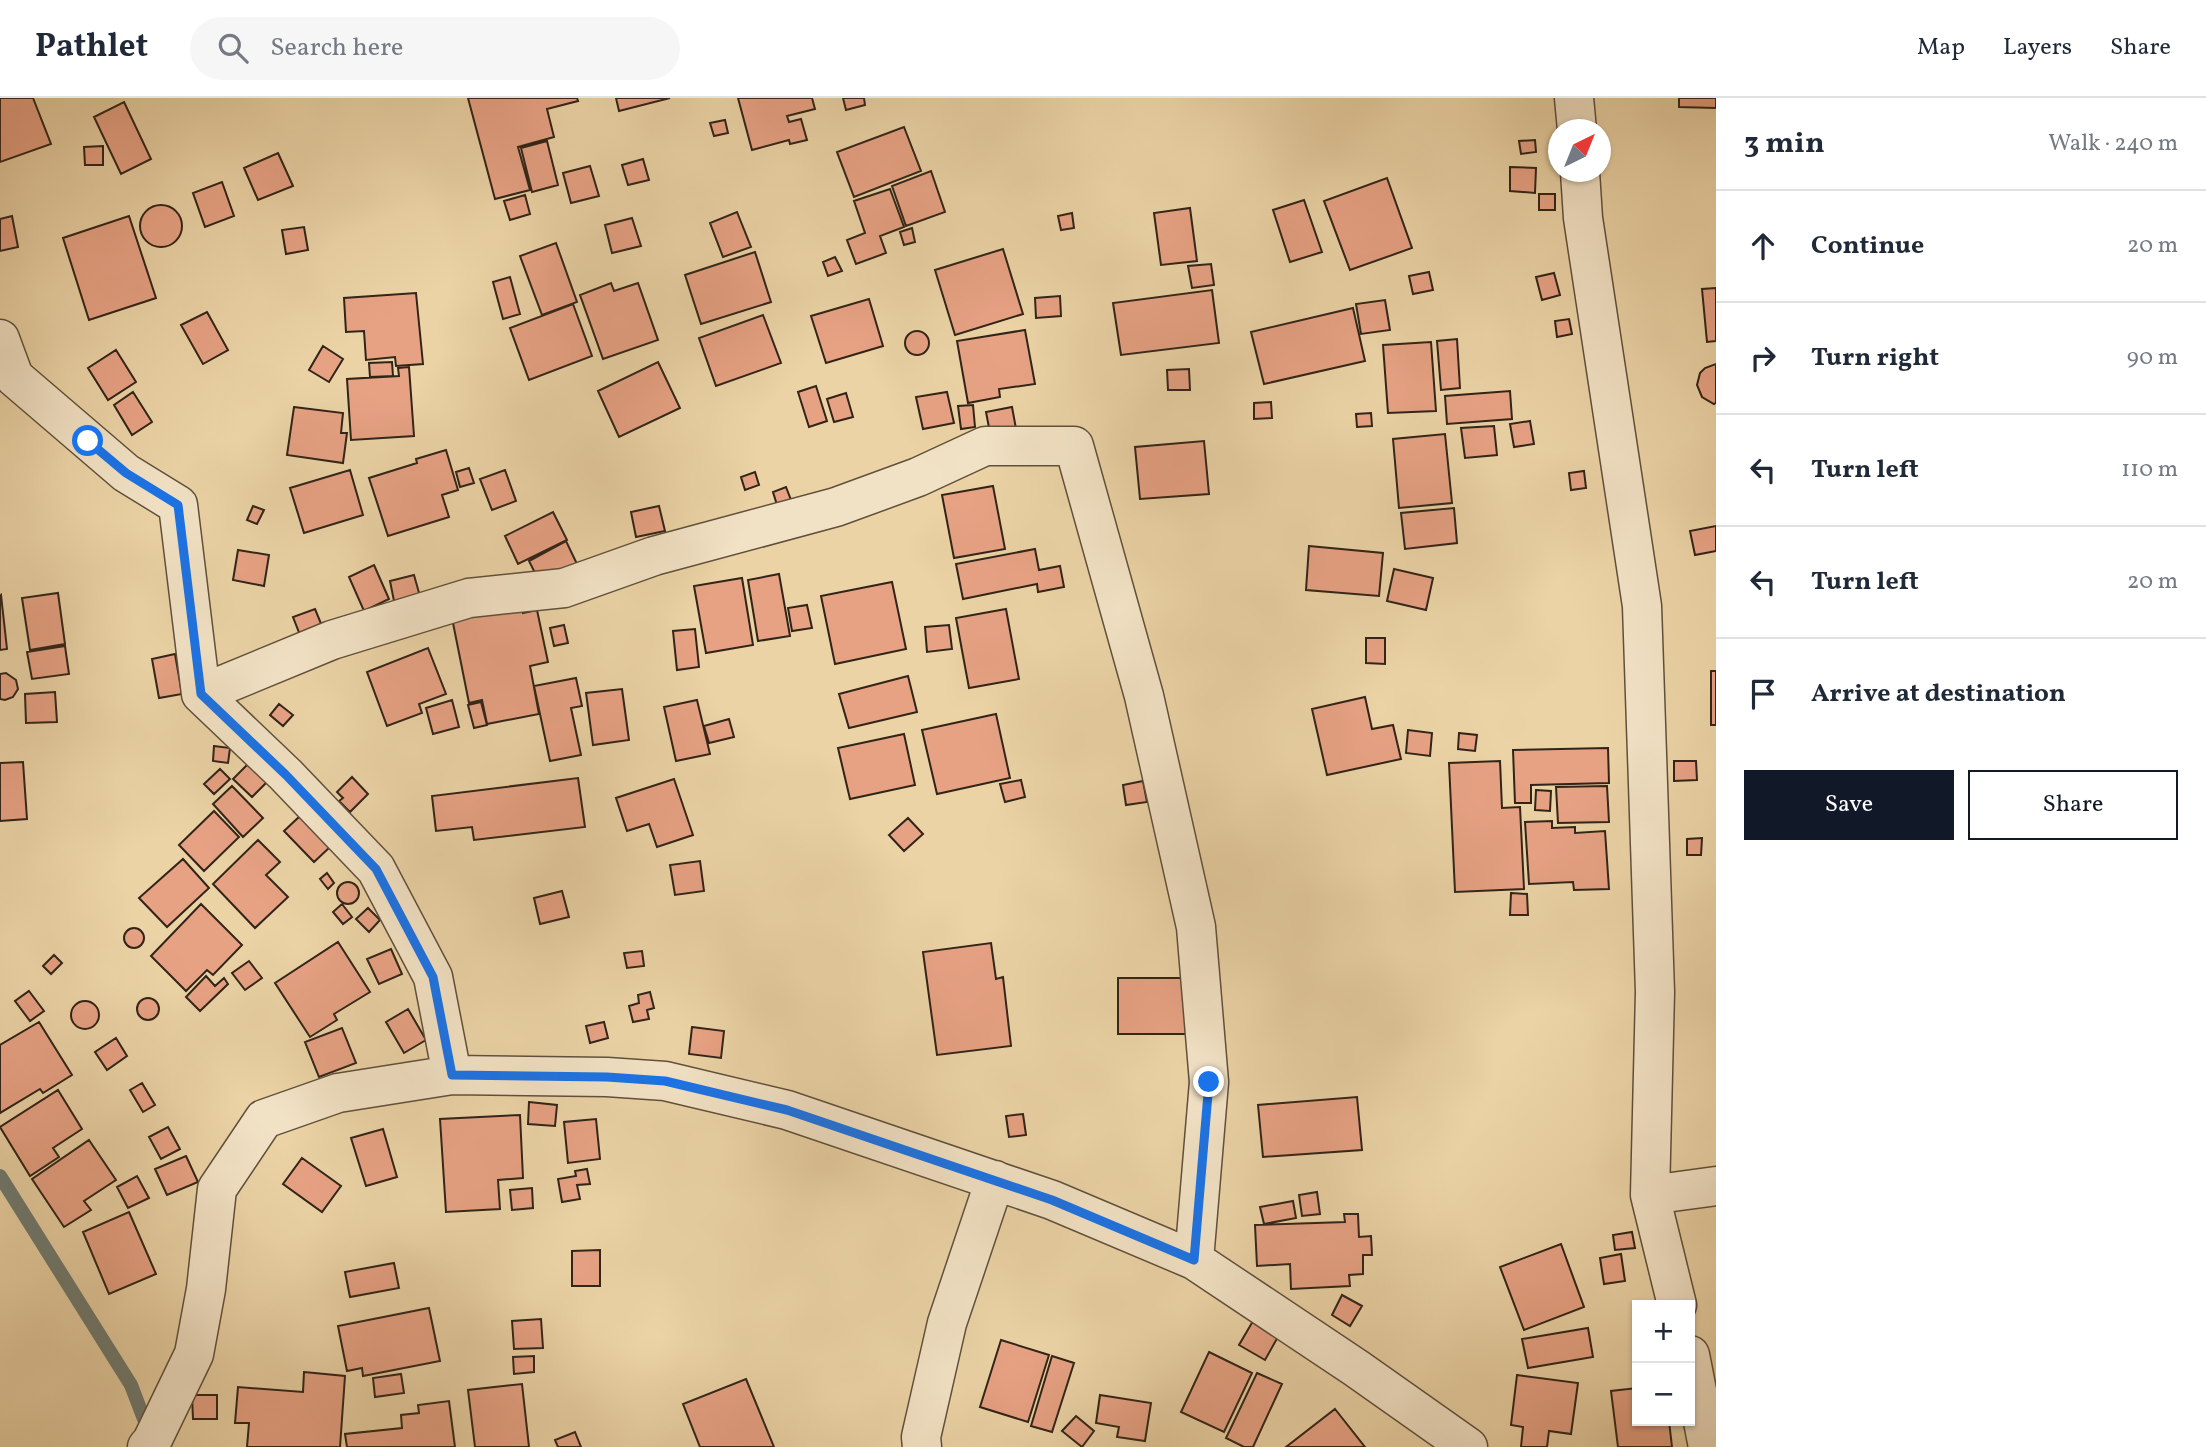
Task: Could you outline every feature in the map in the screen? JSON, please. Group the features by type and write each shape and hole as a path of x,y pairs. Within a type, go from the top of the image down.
{"street":[{"path":"1574,98 1576,119"},
{"path":"1581,182 1583,218 1642,606 1655,992 1650,1195 1676,1300"},
{"path":"0,339 14,377 126,473 178,505 201,694 286,775 376,869 433,977 452,1075"},
{"path":"201,694 331,640 469,598 564,588 654,555 836,507 918,477 985,446 1074,446 1144,696 1195,927 1209,1082 1194,1260"},
{"path":"147,1447 194,1354 206,1289 217,1189 264,1119 338,1093 452,1075 607,1077 665,1081 787,1110 1052,1200 1194,1260 1356,1368 1468,1447"},
{"path":"922,1447 947,1323 995,1180"},
{"path":"1650,1195 1716,1186"},
{"path":"1692,1363 1708,1447"}],"building":[{"path":"0,98 33,98 51,144 0,162"},
{"path":"468,98 577,98 578,101 547,109 554,137 518,147 530,190 495,199"},
{"path":"616,98 670,98 619,111"},
{"path":"738,98 812,98 815,109 787,116 789,122 801,119 807,140 790,144 789,140 752,150"},
{"path":"843,98 864,98 865,105 846,110"},
{"path":"1679,98 1716,98 1716,108 1679,107"},
{"path":"124,102 151,159 121,174 94,117"},
{"path":"725,120 728,133 714,136 710,123"},
{"path":"904,127 921,171 854,197 837,152"},
{"path":"1535,140 1536,152 1521,154 1519,141"},
{"path":"547,141 558,185 532,192 521,148"},
{"path":"103,146 103,165 85,165 84,147"},
{"path":"278,153 293,186 258,200 244,168"},
{"path":"643,159 649,180 628,185 622,165"},
{"path":"590,166 599,196 571,203 563,173"},
{"path":"1510,167 1536,168 1535,193 1510,191"},
{"path":"931,171 945,212 906,226 892,186"},
{"path":"1387,178 1412,248 1350,270 1324,201"},
{"path":"222,182 234,216 205,227 193,193"},
{"path":"890,189 904,227 880,236 886,253 856,264 847,240 865,233 854,201"},
{"path":"1539,194 1555,194 1555,210 1539,210"},
{"path":"525,195 530,214 510,220 504,201"},
{"path":"1304,200 1322,252 1290,262 1273,210"},
{"path":"161,205 176,211 182,226 176,241 161,247 146,241 140,226 146,211"},
{"path":"1190,208 1197,261 1161,265 1154,213"},
{"path":"737,212 751,247 723,257 710,223"},
{"path":"1072,213 1074,228 1061,230 1058,216"},
{"path":"12,216 18,247 0,251 0,219"},
{"path":"129,216 156,298 89,320 63,238"},
{"path":"632,218 641,246 612,253 605,225"},
{"path":"304,227 308,250 286,254 282,230"},
{"path":"912,228 915,242 904,245 900,232"},
{"path":"556,243 577,302 542,315 520,256"},
{"path":"1003,249 1023,314 955,335 935,270"},
{"path":"755,252 771,302 701,324 685,275"},
{"path":"835,257 842,271 828,276 823,262"},
{"path":"1211,264 1214,285 1192,288 1188,266"},
{"path":"1429,272 1433,290 1413,294 1409,276"},
{"path":"1554,273 1560,295 1542,300 1536,277"},
{"path":"510,277 520,314 503,319 493,282"},
{"path":"611,283 614,291 638,283 658,340 603,359 580,295"},
{"path":"1716,288 1716,341 1707,342 1702,289"},
{"path":"1212,290 1219,343 1121,355 1113,303"},
{"path":"416,293 423,364 396,366 395,357 366,360 364,331 346,332 344,298"},
{"path":"1060,296 1061,316 1036,318 1035,298"},
{"path":"869,299 883,346 826,363 811,316"},
{"path":"1385,300 1390,330 1361,334 1356,304"},
{"path":"573,304 592,356 529,380 510,328"},
{"path":"1353,308 1365,361 1264,384 1251,332"},
{"path":"207,312 228,350 203,364 181,325"},
{"path":"763,315 781,363 716,386 699,338"},
{"path":"1569,319 1572,334 1557,337 1555,321"},
{"path":"1025,330 1035,384 999,389 1000,397 968,403 957,341"},
{"path":"917,331 926,334 929,343 926,352 917,355 908,352 905,343 908,334"},
{"path":"1457,339 1460,388 1441,390 1437,341"},
{"path":"1431,342 1436,411 1388,413 1383,345"},
{"path":"323,346 343,359 329,382 309,370"},
{"path":"116,350 136,382 108,400 88,368"},
{"path":"392,362 393,376 370,377 369,363"},
{"path":"658,362 680,408 619,437 598,391"},
{"path":"1716,364 1714,404 1702,397 1697,385 1700,373"},
{"path":"409,367 414,436 351,440 347,379 399,376 398,368"},
{"path":"1189,369 1190,390 1168,390 1167,370"},
{"path":"816,386 827,421 809,427 798,392"},
{"path":"1510,391 1512,419 1447,424 1445,396"},
{"path":"133,392 152,422 132,435 114,405"},
{"path":"947,392 954,423 923,429 916,397"},
{"path":"846,393 853,417 834,422 827,399"},
{"path":"1271,402 1272,418 1254,419 1254,403"},
{"path":"973,405 975,427 961,429 958,406"},
{"path":"294,407 343,413 341,433 347,433 343,463 287,455"},
{"path":"1012,407 1017,434 991,438 986,412"},
{"path":"1371,413 1372,426 1357,427 1356,414"},
{"path":"1530,421 1534,444 1514,447 1510,424"},
{"path":"1494,426 1497,455 1465,458 1461,428"},
{"path":"1445,434 1452,503 1399,508 1393,439"},
{"path":"1204,441 1209,494 1140,499 1135,447"},
{"path":"446,450 458,490 442,495 449,517 388,536 369,478 417,463 416,459"},
{"path":"469,468 474,483 460,487 456,472"},
{"path":"350,470 363,515 304,533 290,488"},
{"path":"505,470 516,501 492,510 480,479"},
{"path":"1584,471 1586,488 1571,490 1569,473"},
{"path":"755,472 759,485 745,490 741,477"},
{"path":"993,486 1005,549 954,558 942,495"},
{"path":"786,487 791,500 777,505 773,492"},
{"path":"253,506 264,510 257,524 247,520"},
{"path":"659,506 665,531 636,537 631,512"},
{"path":"1454,508 1457,543 1405,549 1401,513"},
{"path":"553,512 567,540 518,564 505,536"},
{"path":"1716,526 1716,551 1695,555 1690,531"},
{"path":"566,541 577,564 540,583 529,561"},
{"path":"1309,546 1383,553 1379,596 1306,590"},
{"path":"1035,549 1039,570 1060,566 1064,587 1038,592 1037,584 963,599 956,564"},
{"path":"238,550 269,555 264,586 233,580"},
{"path":"374,565 389,599 364,611 349,577"},
{"path":"1394,569 1433,578 1426,610 1387,601"},
{"path":"779,574 790,636 758,641 748,580"},
{"path":"414,575 421,600 395,606 390,581"},
{"path":"742,578 753,645 706,653 694,586"},
{"path":"892,582 906,649 835,664 821,596"},
{"path":"58,593 65,644 30,650 22,598"},
{"path":"0,596 7,649 0,650"},
{"path":"521,604 523,613 537,610 548,662 530,666 539,714 487,724 482,700 469,703 452,618"},
{"path":"807,605 812,628 792,631 788,608"},
{"path":"315,609 322,626 300,635 293,617"},
{"path":"1006,609 1019,679 969,688 956,618"},
{"path":"564,625 568,643 554,646 550,628"},
{"path":"949,625 952,649 927,652 925,627"},
{"path":"695,629 699,667 677,670 673,631"},
{"path":"1366,638 1385,638 1385,664 1366,663"},
{"path":"65,646 69,674 32,679 27,652"},
{"path":"428,648 446,694 419,704 422,713 387,726 367,672"},
{"path":"175,654 182,694 159,698 152,659"},
{"path":"1711,671 1716,671 1716,725 1711,725"},
{"path":"6,673 16,680 18,689 13,697 5,700 0,699 0,674"},
{"path":"908,676 917,712 849,728 839,694"},
{"path":"576,678 582,706 571,708 581,755 550,761 534,686"},
{"path":"622,689 629,740 593,745 586,693"},
{"path":"55,692 57,722 26,723 25,694"},
{"path":"1365,697 1372,729 1393,725 1401,759 1327,775 1312,709"},
{"path":"452,700 459,727 433,734 426,708"},
{"path":"697,700 710,754 676,761 664,707"},
{"path":"481,702 487,725 474,728 468,705"},
{"path":"279,704 293,715 283,726 270,715"},
{"path":"996,714 1010,778 937,794 922,730"},
{"path":"729,719 734,737 709,743 704,726"},
{"path":"1408,730 1432,733 1430,756 1406,753"},
{"path":"1459,733 1477,735 1475,751 1458,749"},
{"path":"904,734 915,785 850,799 838,748"},
{"path":"214,746 230,748 228,763 213,761"},
{"path":"1608,748 1609,783 1531,785 1531,803 1515,803 1513,750"},
{"path":"251,761 269,780 252,797 233,779"},
{"path":"1500,761 1502,808 1520,807 1524,889 1455,892 1449,763"},
{"path":"1674,761 1696,761 1697,780 1674,781"},
{"path":"23,762 27,819 0,821 0,763"},
{"path":"220,769 230,779 214,794 204,784"},
{"path":"352,777 368,794 350,812 339,801 343,798 337,792"},
{"path":"578,778 585,827 474,840 472,827 436,831 432,796"},
{"path":"674,779 693,835 657,847 649,824 627,831 616,798"},
{"path":"1021,780 1025,797 1005,802 1000,784"},
{"path":"1143,781 1147,802 1126,805 1123,785"},
{"path":"232,786 263,818 243,837 213,804"},
{"path":"1607,786 1609,822 1558,823 1556,787"},
{"path":"1536,790 1551,791 1550,811 1535,810"},
{"path":"214,811 239,837 204,871 179,845"},
{"path":"300,816 330,847 314,862 284,831"},
{"path":"908,818 923,834 904,851 889,835"},
{"path":"1552,821 1552,828 1575,827 1575,833 1605,831 1609,889 1574,890 1573,882 1529,884 1525,822"},
{"path":"1702,838 1701,855 1687,855 1687,839"},
{"path":"258,840 280,862 266,875 288,897 255,928 213,884"},
{"path":"183,859 209,888 167,927 139,898"},
{"path":"700,861 704,891 675,895 670,865"},
{"path":"327,873 334,883 328,889 320,879"},
{"path":"348,882 356,885 359,893 356,901 348,904 340,901 337,893 340,885"},
{"path":"562,891 569,917 540,924 534,898"},
{"path":"1511,893 1527,894 1528,915 1510,915"},
{"path":"201,904 242,945 213,975 207,970 186,991 151,956"},
{"path":"342,904 352,917 343,924 333,912"},
{"path":"368,908 380,920 369,932 356,919"},
{"path":"134,928 141,931 144,938 141,945 134,948 127,945 124,938 127,931"},
{"path":"338,942 370,992 334,1014 337,1020 310,1037 275,983"},
{"path":"991,943 996,979 1003,977 1011,1046 937,1055 923,952"},
{"path":"391,949 402,974 379,984 367,959"},
{"path":"642,951 644,966 627,968 624,953"},
{"path":"54,955 62,963 51,974 43,966"},
{"path":"249,961 262,978 245,990 232,973"},
{"path":"206,976 215,986 224,978 228,984 200,1011 186,997"},
{"path":"1118,978 1189,978 1189,1034 1118,1034"},
{"path":"29,991 44,1011 30,1021 15,1001"},
{"path":"650,992 654,1008 647,1010 649,1019 633,1022 629,1006 639,1003 638,995"},
{"path":"148,998 156,1001 159,1009 156,1017 148,1020 140,1017 137,1009 140,1001"},
{"path":"85,1001 95,1005 99,1015 95,1025 85,1029 75,1025 71,1015 75,1005"},
{"path":"408,1009 426,1040 404,1053 386,1022"},
{"path":"39,1022 72,1075 43,1093 40,1089 0,1113 0,1045"},
{"path":"604,1022 608,1038 590,1043 586,1026"},
{"path":"692,1027 724,1031 721,1058 689,1054"},
{"path":"342,1028 356,1063 319,1077 305,1042"},
{"path":"116,1038 127,1056 107,1070 95,1052"},
{"path":"142,1083 155,1105 143,1112 130,1090"},
{"path":"58,1090 82,1129 53,1148 59,1157 30,1176 0,1127"},
{"path":"1357,1097 1362,1150 1263,1157 1258,1105"},
{"path":"529,1102 557,1105 555,1126 528,1124"},
{"path":"1023,1114 1026,1135 1009,1137 1006,1116"},
{"path":"520,1115 523,1178 498,1180 500,1209 446,1212 440,1119"},
{"path":"596,1119 600,1159 568,1163 564,1122"},
{"path":"168,1127 180,1149 161,1159 149,1137"},
{"path":"383,1129 397,1177 366,1186 351,1138"},
{"path":"89,1140 116,1180 84,1201 91,1210 64,1227 32,1179"},
{"path":"186,1156 198,1182 167,1195 155,1169"},
{"path":"302,1158 341,1186 322,1212 283,1184"},
{"path":"587,1169 590,1184 577,1185 580,1199 562,1202 558,1179 576,1176 575,1171"},
{"path":"137,1176 149,1198 128,1208 117,1187"},
{"path":"532,1188 533,1208 512,1210 510,1190"},
{"path":"1317,1192 1320,1214 1302,1216 1299,1195"},
{"path":"1293,1201 1296,1218 1264,1224 1260,1207"},
{"path":"129,1212 156,1274 109,1294 83,1232"},
{"path":"1344,1214 1358,1214 1359,1237 1371,1236 1372,1255 1363,1255 1363,1274 1349,1275 1350,1286 1291,1289 1290,1264 1257,1266 1255,1225 1345,1222"},
{"path":"1632,1232 1635,1248 1615,1250 1613,1235"},
{"path":"1561,1244 1584,1307 1524,1330 1500,1267"},
{"path":"600,1250 600,1286 572,1286 572,1251"},
{"path":"1621,1254 1625,1281 1604,1284 1600,1258"},
{"path":"394,1263 399,1288 350,1297 345,1272"},
{"path":"1342,1295 1362,1306 1350,1326 1332,1315"},
{"path":"429,1308 440,1361 363,1376 362,1368 347,1371 338,1326"},
{"path":"541,1319 543,1348 514,1349 512,1321"},
{"path":"1253,1321 1279,1335 1265,1360 1239,1345"},
{"path":"1588,1328 1593,1357 1528,1368 1522,1339"},
{"path":"1001,1340 1049,1355 1028,1422 980,1407"},
{"path":"1209,1352 1252,1373 1224,1432 1181,1412"},
{"path":"534,1356 534,1372 514,1374 513,1357"},
{"path":"1052,1356 1074,1363 1052,1432 1031,1426"},
{"path":"304,1372 345,1376 340,1447 247,1447 249,1423 235,1423 238,1387 303,1392"},
{"path":"1257,1373 1282,1384 1253,1447 1244,1447 1226,1438"},
{"path":"401,1374 404,1393 375,1397 373,1378"},
{"path":"1517,1375 1578,1383 1571,1434 1549,1431 1547,1447 1521,1447 1523,1427 1511,1425"},
{"path":"746,1379 774,1447 700,1447 683,1404"},
{"path":"522,1384 529,1447 475,1447 468,1390"},
{"path":"1632,1389 1632,1426 1670,1426 1672,1447 1618,1447 1611,1391"},
{"path":"192,1395 217,1395 217,1419 193,1419"},
{"path":"1100,1395 1151,1403 1145,1441 1117,1437 1119,1427 1096,1423"},
{"path":"449,1401 455,1447 347,1447 345,1434 402,1428 401,1415 419,1413 418,1405"},
{"path":"1335,1409 1365,1447 1286,1447"},
{"path":"1076,1416 1094,1431 1082,1447 1062,1431"},
{"path":"575,1432 581,1447 558,1447 555,1440"}],"waterway":[{"path":"0,1176 131,1385 149,1432"}],"route":[{"path":"88,441 126,473 178,505 201,694 286,775 376,869 433,977 452,1075 607,1077 665,1081 787,1110 938,1159 1052,1200 1194,1260 1209,1082"}]}
